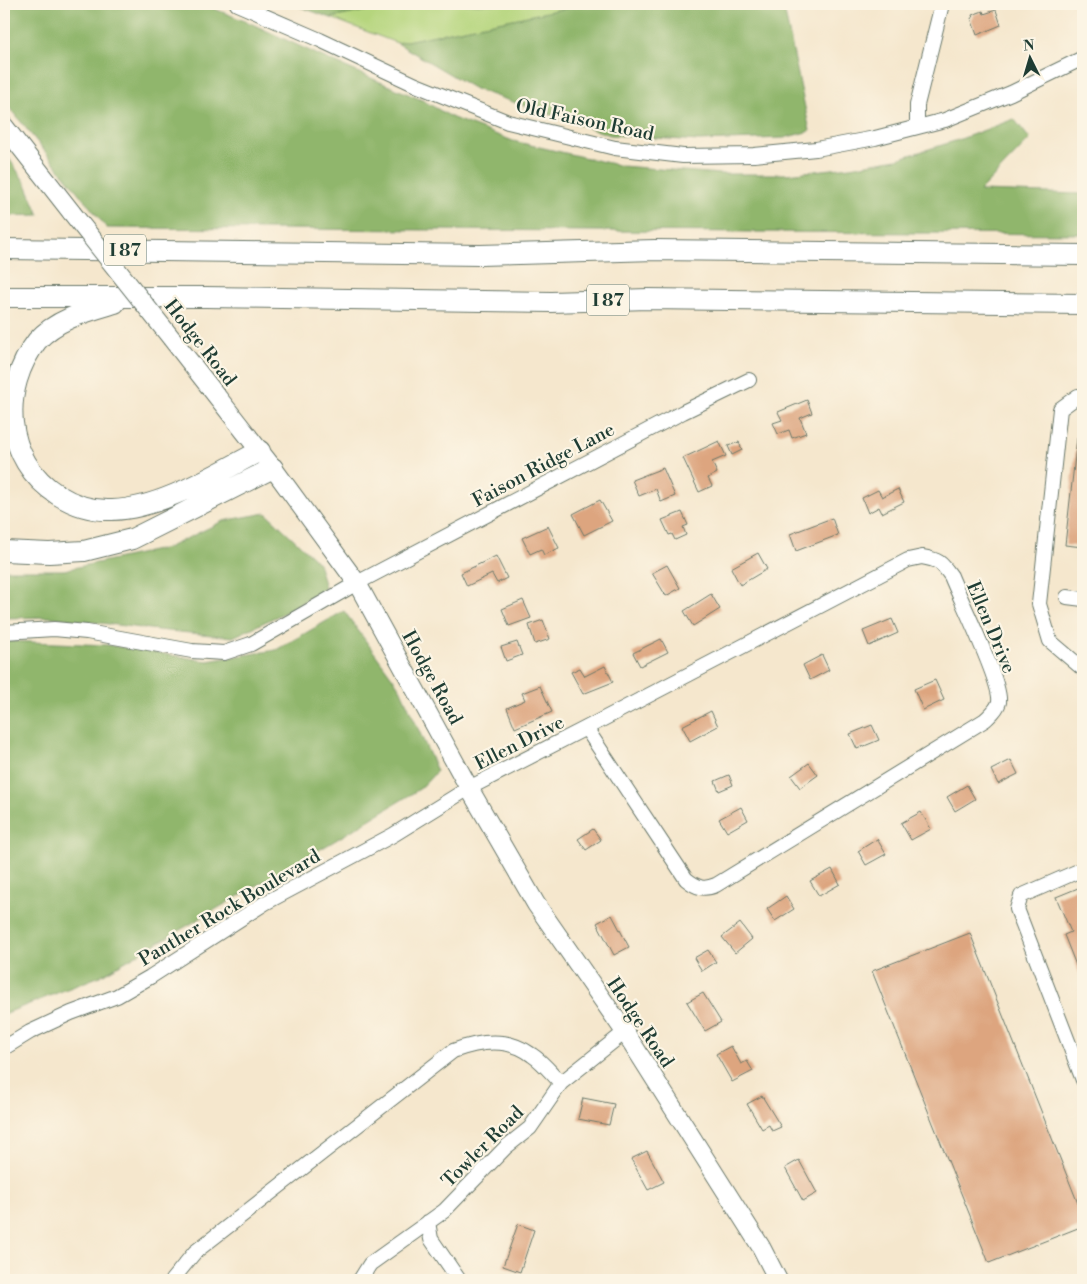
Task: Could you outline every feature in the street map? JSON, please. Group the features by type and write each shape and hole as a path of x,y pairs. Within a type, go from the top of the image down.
{"highway":[{"name":"I 87","path":"4,248 480,255 655,250 1083,255"},
{"name":"I 87","path":"4,297 551,302 648,298 1083,304"},
{"path":"132,297 93,309 54,326 38,340 25,356 11,390 10,408 15,443 23,460 35,477 48,488 79,505 95,509 112,510 132,508 155,502 174,494 260,451"},
{"path":"4,551 49,553 84,551 132,539 273,468"}],"main road":[{"name":"Hodge Road","path":"4,126 260,451 357,583 469,788 536,904 625,1032 761,1247 778,1280"}],"street":[{"name":"Old Faison Road","path":"237,4 416,85 508,122 614,148 683,156 754,155 816,149 875,138 945,120 995,100 1083,58"},
{"path":"917,127 918,98 942,4"},
{"name":"Faison Ridge Lane","path":"4,632 54,630 87,632 192,651 224,653 251,644 357,583 683,412 749,380"},
{"path":"1083,397 1078,396 1060,409 1039,604 1050,641 1083,669"},
{"name":"Ellen Drive","path":"469,788 908,560 922,557 936,559 951,576 997,684 999,696 995,711 985,720 724,881 706,890 694,886 686,879 586,728"},
{"path":"1067,597 1083,599"},
{"name":"Panther Rock Boulevard","path":"4,1048 30,1032 71,1013 117,996 150,978 265,903 393,835 469,788"},
{"path":"1083,869 1021,896 1017,909 1083,1080"},
{"name":"Towler Road","path":"360,1280 370,1264 444,1211 506,1147 530,1128 561,1083 625,1032"},
{"path":"172,1280 195,1252 453,1051 489,1042 512,1044 533,1055 561,1083"},
{"path":"428,1222 431,1239 459,1280"}],"green space":[{"path":"4,4 202,4 250,23 422,100 453,118 513,141 622,166 720,174 787,174 850,167 897,159 958,140 1014,119 1030,139 980,191 1083,194 1083,234 107,228 4,101"},
{"path":"292,4 398,4 331,18"},
{"path":"398,4 586,4 397,43 331,18"},
{"path":"586,4 783,4 810,131 784,138 699,141 610,135 475,89 397,43"},
{"path":"4,151 26,184 39,215 4,216"},
{"path":"266,513 318,562 325,588 288,611 233,637 51,617 4,618 4,570 64,570 167,548 223,521"},
{"path":"344,611 400,688 437,771 421,788 331,843 100,976 4,1014 4,641 108,645 207,661 276,650"}],"building":[{"path":"996,10 1001,25 977,35 971,18 973,18 972,15 983,11 984,14"},
{"path":"807,400 812,413 800,418 806,433 792,438 789,430 778,434 773,423 782,420 778,412"},
{"path":"1077,438 1083,438 1083,547 1065,545"},
{"path":"719,441 726,456 712,462 717,473 708,478 712,486 699,492 683,458"},
{"path":"739,442 742,450 732,455 728,446"},
{"path":"663,468 675,496 661,502 656,489 639,496 632,480"},
{"path":"898,489 904,502 882,513 879,507 868,513 862,498 878,490 882,497"},
{"path":"600,500 612,521 584,535 573,514"},
{"path":"682,512 688,525 683,527 686,535 675,540 672,534 669,535 662,520"},
{"path":"832,518 838,535 796,551 790,534"},
{"path":"548,526 559,548 544,555 541,549 530,554 522,538"},
{"path":"758,553 767,569 740,585 731,568"},
{"path":"496,556 507,578 497,583 492,574 467,586 461,573"},
{"path":"667,565 680,588 666,596 652,573"},
{"path":"711,594 720,609 693,626 684,611"},
{"path":"523,600 531,618 509,626 502,609"},
{"path":"892,619 898,633 869,646 863,631"},
{"path":"543,620 550,639 535,644 529,625"},
{"path":"661,639 668,652 640,666 633,653"},
{"path":"517,642 522,655 506,661 501,647"},
{"path":"822,655 829,670 810,680 803,665"},
{"path":"605,666 613,682 583,694 571,672 580,668 585,676"},
{"path":"935,680 944,700 923,710 914,689"},
{"path":"540,686 552,712 515,728 507,708 525,700 522,693"},
{"path":"711,711 718,726 690,741 682,726"},
{"path":"872,725 879,740 857,749 850,734"},
{"path":"1011,760 1018,774 998,784 991,770"},
{"path":"809,763 818,775 800,788 791,776"},
{"path":"729,775 733,785 719,791 715,781"},
{"path":"967,785 975,799 955,811 947,797"},
{"path":"741,807 748,820 727,832 719,819"},
{"path":"921,812 931,829 911,840 901,823"},
{"path":"593,829 601,840 586,850 578,839"},
{"path":"877,839 886,854 866,865 858,851"},
{"path":"832,869 840,884 819,896 810,881"},
{"path":"1083,886 1083,983 1064,935 1071,932 1056,897"},
{"path":"786,896 794,909 775,921 767,909"},
{"path":"612,915 629,947 614,955 597,923"},
{"path":"740,923 752,939 735,953 722,937"},
{"path":"970,933 1083,1216 1083,1226 989,1263 872,971"},
{"path":"708,950 716,962 702,971 694,958"},
{"path":"703,993 721,1022 705,1031 687,1002"},
{"path":"731,1046 741,1064 747,1061 753,1071 732,1082 716,1054"},
{"path":"762,1096 781,1127 772,1131 769,1125 762,1129 747,1104"},
{"path":"583,1098 614,1104 609,1125 578,1119"},
{"path":"647,1151 664,1182 648,1190 631,1159"},
{"path":"799,1160 817,1193 803,1201 785,1168"},
{"path":"518,1224 534,1230 520,1272 503,1266"}]}
